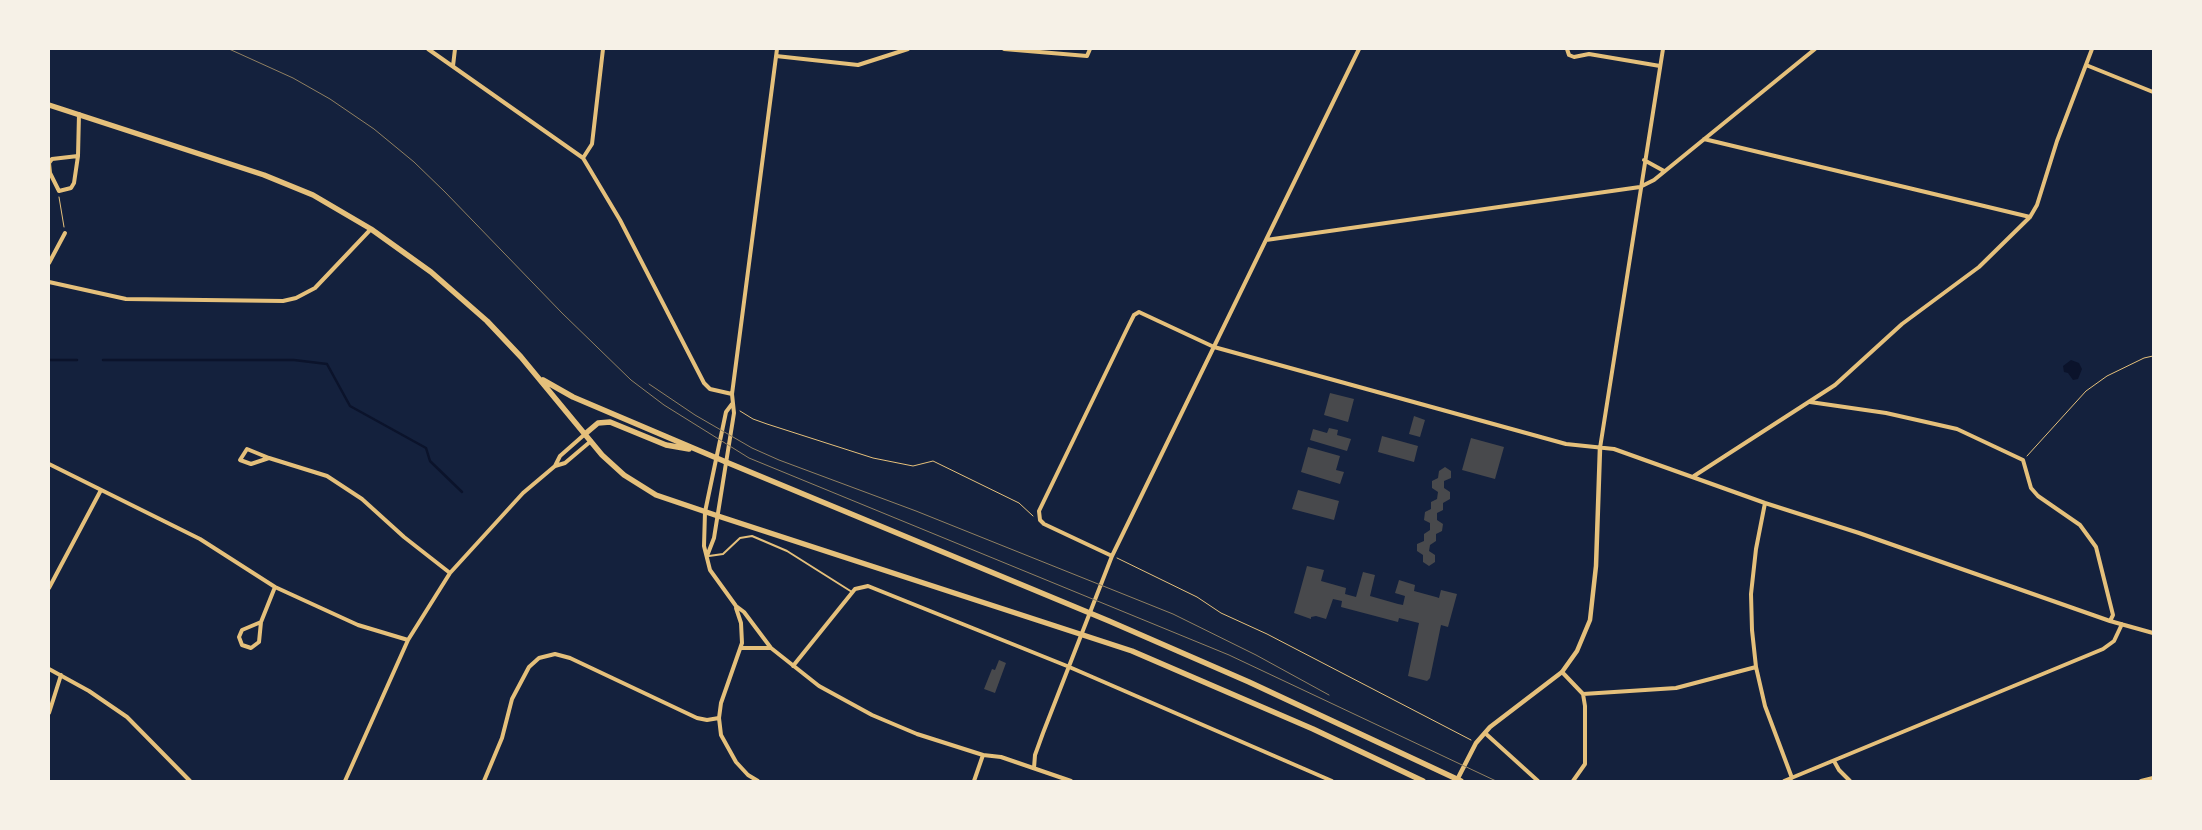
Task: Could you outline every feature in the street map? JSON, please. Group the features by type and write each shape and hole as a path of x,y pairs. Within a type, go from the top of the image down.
{"main road":[{"path":"49,105 264,175 312,195 371,229 431,272 487,321 539,378 614,466 643,488 669,500 1132,651 1313,729 1423,781"},
{"path":"539,378 573,397 696,450 1109,621 1257,686 1461,781"},
{"path":"585,434 598,423 606,421 666,445 696,450"}],"street":[{"path":"428,49 583,158 620,220 704,383 710,389 732,394"},
{"path":"453,66 455,49"},
{"path":"583,158 592,144 604,49"},
{"path":"707,556 711,548 718,516 734,413 732,394 777,49"},
{"path":"776,56 858,65 908,49"},
{"path":"1004,49 1087,56 1090,49"},
{"path":"1034,768 1035,755 1112,556 1359,49"},
{"path":"1567,49 1569,55 1574,57 1589,54 1660,66"},
{"path":"1585,49 1589,54"},
{"path":"1456,781 1476,743 1484,733 1562,672 1577,651 1590,620 1596,566 1600,448 1663,49"},
{"path":"1266,240 1640,187 1654,180 1815,49"},
{"path":"1694,476 1835,385 1902,324 1978,267 2030,217 2037,205 2057,140 2092,49"},
{"path":"2086,65 2153,92"},
{"path":"78,156 52,159 49,163 50,173 58,191 71,188 74,183 78,156 79,114"},
{"path":"1704,140 2030,217"},
{"path":"1644,160 1664,171"},
{"path":"49,282 126,300 284,301 296,298 315,288 371,229"},
{"path":"49,263 65,233"},
{"path":"1112,556 1048,526 1040,518 1040,508 1134,315 1139,312 1214,347 1566,444 1614,449 1694,476 1765,503 1858,533 2110,621 2153,633"},
{"path":"1810,402 1886,413 1957,428 2023,460 2031,488 2038,496 2080,525 2096,547 2113,616 2110,621"},
{"path":"732,404 726,412 723,425 705,512 703,536 710,570 736,606 744,612 771,648 819,686 872,715 917,734 983,754 1001,757 1071,781"},
{"path":"345,781 408,640 450,573 523,493 554,466 560,456 585,434"},
{"path":"554,466 566,463 591,441"},
{"path":"269,458 251,464 240,460 247,449 269,458 307,468 343,486 362,499 422,553 450,573"},
{"path":"49,464 200,539 275,587 358,625 408,640"},
{"path":"49,588 101,490"},
{"path":"1765,503 1756,549 1751,594 1752,630 1756,667 1765,706 1792,778"},
{"path":"793,666 852,592 862,586 882,591 1068,666 1332,781"},
{"path":"261,622 242,630 239,637 242,645 251,648 257,645 261,622 275,587"},
{"path":"736,606 742,630 741,648 724,689 719,718 723,742 736,762 748,775 758,781"},
{"path":"1784,781 2103,649 2114,641 2122,624"},
{"path":"741,648 771,648"},
{"path":"484,781 502,738 512,699 529,668 539,658 555,654 570,658 697,718 707,720 719,718"},
{"path":"1583,694 1676,688 1756,667"},
{"path":"49,669 89,691 127,717 190,781"},
{"path":"1562,672 1583,694 1585,706 1585,764 1573,781"},
{"path":"49,713 61,675"},
{"path":"1484,733 1538,781"},
{"path":"974,781 983,754"},
{"path":"1834,761 1839,770 1850,781"},
{"path":"746,781 748,775"},
{"path":"2142,781 2153,778"}],"lane":[{"path":"707,556 723,554 740,538 752,536 786,551 852,592"}],"path":[{"path":"58,191 65,233"},
{"path":"2023,460 2086,391 2107,376 2144,358 2153,356"},
{"path":"732,404 752,419 872,458 913,466 933,461 1019,503 1026,511 1040,518"},
{"path":"1112,556 1197,597 1225,615 1260,630 1476,743"}],"water":[{"path":"2071,360 2079,363 2082,369 2078,379 2073,380 2068,373 2064,372 2063,366"}],"building":[{"path":"1330,393 1354,399 1348,422 1324,415"},
{"path":"1414,416 1425,420 1420,437 1409,434"},
{"path":"1329,428 1338,430 1337,435 1351,439 1347,451 1310,440 1313,429 1327,433"},
{"path":"1382,436 1418,446 1414,462 1378,452"},
{"path":"1471,438 1504,447 1495,479 1462,470"},
{"path":"1308,447 1340,456 1336,470 1344,472 1340,484 1301,472"},
{"path":"1445,467 1451,471 1451,478 1444,481 1444,488 1450,492 1450,499 1443,503 1443,510 1437,513 1437,520 1443,524 1442,531 1436,534 1436,541 1430,545 1429,551 1435,555 1435,562 1429,566 1423,562 1423,555 1417,551 1417,544 1424,541 1424,534 1430,530 1430,523 1424,520 1425,512 1431,509 1431,502 1437,499 1438,492 1432,488 1432,481 1438,478 1439,471"},
{"path":"1298,490 1339,501 1334,520 1292,509"},
{"path":"1307,566 1324,570 1321,581 1346,588 1345,594 1356,597 1363,572 1375,575 1370,596 1398,604 1403,605 1405,596 1395,593 1399,580 1415,585 1414,591 1439,598 1441,590 1457,594 1448,627 1441,625 1430,678 1427,681 1408,676 1419,623 1399,618 1398,622 1341,607 1342,601 1333,599 1326,619 1316,616 1311,617 1311,619 1294,613"},
{"path":"999,660 1006,663 995,693 984,689 992,669 995,670"}],"waterway":[{"path":"49,360 77,360"},
{"path":"103,360 294,360 327,364 350,406 426,448 430,461 462,492"}],"tram line":[{"path":"229,49 293,78 330,99 374,129 414,162 445,192 562,313 631,380 664,405 749,458 1229,655 1496,781"},
{"path":"649,384 695,415 752,448 779,460 916,511 1173,614 1256,655 1329,695"}]}
